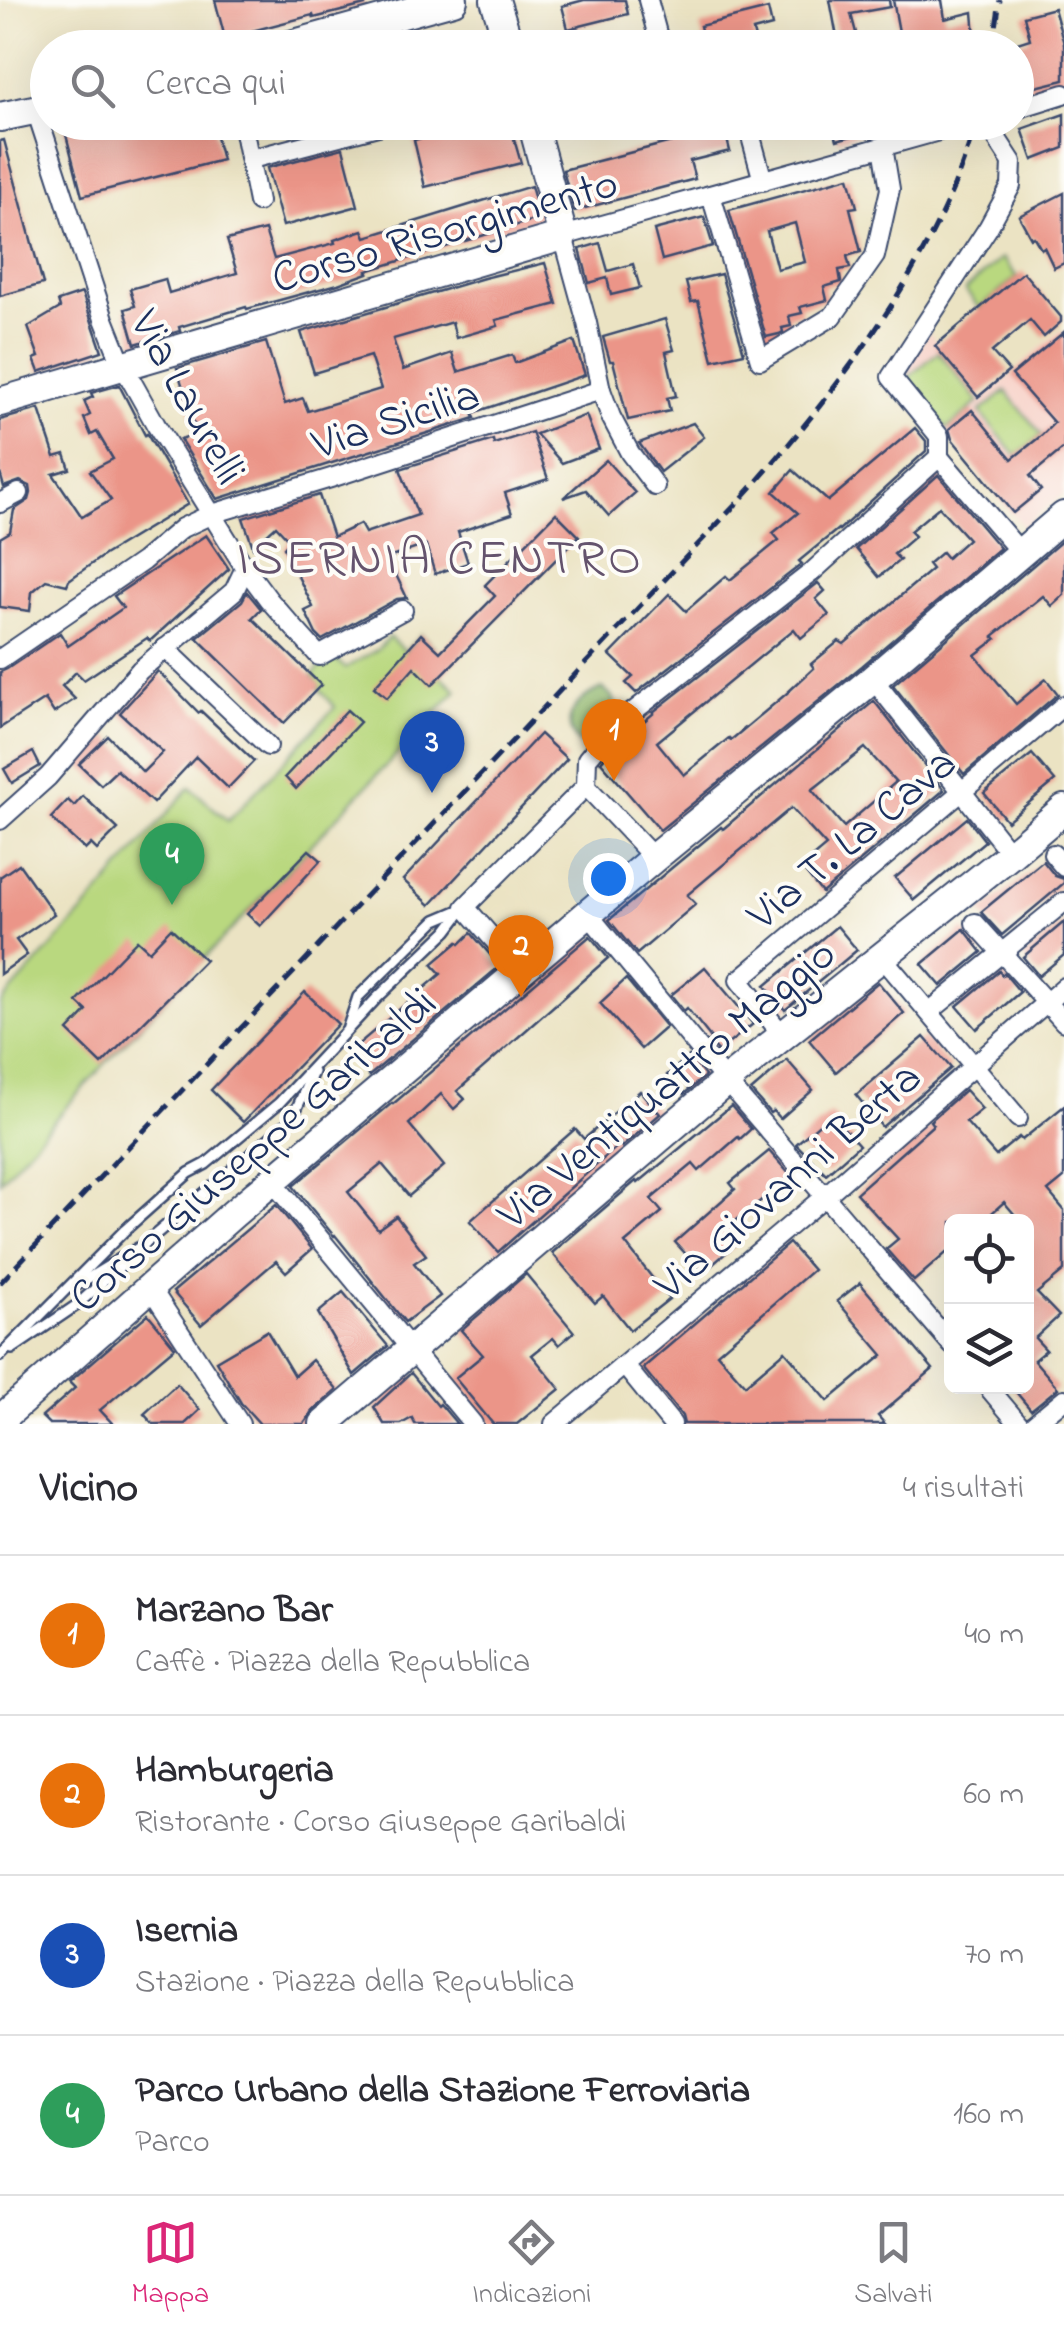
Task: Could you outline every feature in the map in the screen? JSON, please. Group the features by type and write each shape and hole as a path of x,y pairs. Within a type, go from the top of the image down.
{"main road":[{"path":"345,30 453,0"},
{"path":"495,0 504,30"},
{"path":"0,117 30,111"},
{"path":"537,140 563,236"},
{"name":"Corso Risorgimento","path":"0,402 563,236"},
{"name":"Corso Giuseppe Garibaldi","path":"11,1418 150,1287 272,1182 1064,516"},
{"name":"Via Ventiquattro Maggio","path":"324,1424 726,1081 1064,809"}],"street":[{"path":"648,0 656,30"},
{"path":"1034,103 1064,94"},
{"name":"Via Laurelli","path":"51,140 104,319 122,364 245,568 269,600 319,656 404,610"},
{"path":"246,140 258,202"},
{"path":"250,158 322,140"},
{"path":"752,140 762,181"},
{"name":"Corso Risorgimento","path":"563,236 908,140"},
{"path":"998,140 1012,162 1010,186 988,228 891,376 939,436 939,457 1020,552"},
{"path":"711,195 760,360 833,316 874,256 890,189 883,147"},
{"path":"563,236 601,390 630,453 655,486"},
{"name":"Via Sicilia","path":"2,653 143,560 182,528 212,514 601,390"},
{"path":"518,974 514,962 465,908 586,786 587,759 616,725 812,572 939,457"},
{"path":"0,503 19,493"},
{"path":"0,820 48,776 140,670 234,591 245,568"},
{"path":"165,648 268,746"},
{"path":"873,679 1011,854"},
{"name":"Via T. La Cava","path":"783,1036 739,980 1064,706"},
{"path":"586,786 654,858"},
{"path":"928,1012 1064,902"},
{"path":"588,914 944,1336"},
{"path":"974,923 1064,1022"},
{"path":"882,957 1018,1118"},
{"name":"Via Giovanni Berta","path":"554,1424 824,1197 1064,987"},
{"path":"272,1182 473,1424"},
{"path":"150,1287 240,1424"},
{"path":"625,1366 672,1424"},
{"path":"994,1394 1019,1424"},
{"path":"1034,1424 1064,1399"}],"lane":[{"path":"0,1357 163,1196 280,1102 465,908"},
{"path":"0,1357 77,1305 292,1119 316,1065"},
{"path":"60,1294 143,1245"}],"shaded area":[{"path":"1061,330 1064,494 1023,527 900,378 929,332 982,400"}],"green space":[{"path":"1002,258 1017,277 979,308 965,290"},
{"path":"938,352 979,402 947,429 905,380"},
{"path":"1006,391 1042,435 1016,456 980,412"},
{"path":"421,634 434,646 422,660 457,690 0,1181 0,1004 190,787 228,821 335,707 312,676 331,655 345,668 378,649 389,637 405,651"},
{"path":"602,688 611,695 616,710 589,745 581,745 573,736 570,719 578,704"}],"building":[{"path":"215,0 364,0 365,5 256,30 223,30"},
{"path":"584,0 625,0 628,14 568,29 562,6"},
{"path":"830,0 889,0 890,7 851,14 855,30 836,30"},
{"path":"893,0 942,0 945,19 973,12 974,30 899,30"},
{"path":"1054,8 1064,44 1064,80 1034,88 1034,30 1028,30 1024,16"},
{"path":"768,9 772,26 757,30 701,30 700,26"},
{"path":"1064,114 1064,148 1033,160 1026,140 1034,140 1034,125"},
{"path":"4,140 43,284 0,296 0,141"},
{"path":"67,140 217,140 222,160 82,196"},
{"path":"414,140 514,140 521,163 425,187"},
{"path":"679,140 727,140 730,151 690,161 695,179 574,211 563,170"},
{"path":"343,148 358,206 283,226 267,168"},
{"path":"849,177 857,207 850,208 861,252 847,256 850,268 839,270 841,282 824,287 827,300 800,307 802,313 789,316 791,326 766,337 729,210","holes":["795,223 805,262 777,269 767,231"]},
{"path":"531,186 540,218 367,271 338,284 179,327 180,331 135,344 125,309 135,306 130,289 165,279 169,293 237,273 227,240 265,230 274,259 335,243 334,240 363,230 366,237"},
{"path":"1064,193 1064,263 1054,268 1044,247 1041,249 1031,238 1019,216"},
{"path":"704,217 713,246 662,260 654,230"},
{"path":"600,243 608,271 633,264 640,288 611,295 607,278 589,283 580,249"},
{"path":"545,263 557,304 496,320 498,326 456,338 452,322 393,339 403,370 452,353 458,372 512,355 515,363 574,341 585,375 473,413 475,418 217,499 180,439 197,434 177,368 266,342 285,404 303,398 308,411 381,389 370,356 314,373 301,332"},
{"path":"1023,272 1061,317 1061,322 1044,337 1030,320 992,352 1009,371 978,397 935,346"},
{"path":"721,274 744,353 713,360 698,301 691,302 686,282"},
{"path":"82,293 102,351 39,372 34,359 39,357 28,327 60,308 58,301"},
{"path":"665,319 674,350 666,352 676,396 667,398 670,411 628,420 603,337"},
{"path":"1064,332 1064,448 1030,476 1041,490 1013,513 952,439 949,429 972,410 1012,459 1042,435 1054,423 1012,375"},
{"path":"119,385 188,504 104,555 67,585 46,580 32,592 30,611 0,607 0,538 10,532 14,510 29,500 31,493 30,486 20,481 4,487 0,473 0,420 39,409 55,457 65,454 70,469 53,474 82,517 111,500 90,471 113,459 97,432 91,435 84,418 90,415 84,401 93,397 91,393"},
{"path":"586,415 599,449 562,463 536,434"},
{"path":"693,423 704,437 660,472 639,443"},
{"path":"915,428 926,441 926,451 799,561 802,564 636,693 626,683 633,677 610,655 669,594 686,611 726,576 730,580 779,540 773,533 798,513 774,492 793,470 828,501"},
{"path":"532,432 548,479 505,493 512,514 458,532 468,563 435,574 426,545 388,558 407,598 397,599 322,640 305,611 313,607 284,548 290,541 276,526 253,547 243,518 319,495 333,537 360,524 365,533 418,515 400,469"},
{"path":"606,460 635,493 609,516 586,490 563,498"},
{"path":"938,475 1000,548 660,830 601,762 623,736 818,583 825,591 816,599 829,615 801,638 794,629 657,742 684,775 786,694 814,668 811,664 839,641 844,644 932,569 928,564 942,552 947,558 968,539 939,507 910,531 915,536 894,554 900,560 879,577 856,549"},
{"path":"556,513 579,536 432,685 414,667 387,698 374,687 421,634 440,652 495,596 485,585"},
{"path":"206,535 229,569 150,641 147,638 84,680 76,672 62,686 75,699 54,713 45,699 0,728 0,672 60,633 68,646 123,608 114,596"},
{"path":"1064,539 1064,595 1052,606 1043,596 975,655 1016,704 1046,679 1058,694 964,774 893,685"},
{"path":"247,592 261,609 252,618 321,685 284,723 197,638 242,601"},
{"path":"158,671 254,761 228,788 196,757 153,803 117,770 101,785 79,764 108,736 143,772 163,752 120,713"},
{"path":"874,701 944,790 822,893 801,867 826,846 791,808 687,895 696,904 637,954 609,920","holes":["865,748 896,782 844,827 812,790"]},
{"path":"347,710 360,722 296,789 285,777"},
{"path":"540,734 567,759 430,905 403,880"},
{"path":"33,752 40,766 12,783 4,769"},
{"path":"1032,754 1055,781 1007,821 984,793"},
{"path":"83,796 118,829 97,850 91,844 85,850 51,818 68,800 74,806"},
{"path":"967,818 985,841 914,900 895,878"},
{"path":"309,850 321,860 260,926 247,914"},
{"path":"1043,861 1064,883 1002,935 981,912"},
{"path":"19,864 54,914 16,940 27,955 0,974 0,877"},
{"path":"1064,922 1064,955 1039,976 1023,957"},
{"path":"837,926 857,950 785,1010 765,986"},
{"path":"171,928 205,960 102,1064 68,1031 87,1011 77,1002 137,940 149,951"},
{"path":"964,929 982,952 941,986 922,964"},
{"path":"471,933 500,966 369,1076 348,1053 441,974 432,964"},
{"path":"590,936 608,958 457,1091 465,1099 454,1109 441,1094 409,1124 444,1166 409,1196 382,1164 348,1192 378,1229 396,1216 426,1255 414,1263 440,1296 405,1322 293,1186"},
{"path":"705,967 753,1024 718,1052 687,1008 684,1011 671,995"},
{"path":"999,971 1020,992 977,1029 957,1006"},
{"path":"626,979 666,1027 641,1049 600,1003"},
{"path":"878,982 904,1013 836,1072 809,1040"},
{"path":"305,992 338,1024 243,1122 211,1090"},
{"path":"924,1037 951,1068 882,1127 856,1095"},
{"path":"689,1056 705,1076 684,1094 667,1075"},
{"path":"787,1060 813,1090 780,1119 751,1091"},
{"path":"965,1090 982,1109 966,1122 996,1156 1064,1106 1064,1178 1048,1191 1064,1210 1064,1271 1037,1293 1059,1316 1035,1338 1046,1350 1034,1360 1034,1214 1014,1214 1004,1202 991,1214 944,1214 944,1255 914,1281 886,1249 898,1239 856,1193 933,1125 930,1121"},
{"path":"640,1091 660,1114 622,1147 620,1144 498,1252 470,1221 575,1129 584,1139"},
{"path":"731,1106 751,1129 699,1171 693,1164 651,1199 662,1212 625,1243 669,1299 630,1330 603,1296 595,1303 552,1253"},
{"path":"831,1114 859,1145 826,1174 796,1144"},
{"path":"769,1151 791,1176 732,1224 744,1237 703,1273 675,1242 735,1189 730,1183"},
{"path":"276,1205 312,1249 286,1272 276,1261 201,1325 173,1292"},
{"path":"789,1243 813,1270 717,1353 745,1385 785,1351 828,1401 883,1355 837,1301 860,1283 933,1369 878,1416 885,1424 684,1424 682,1416 643,1368"},
{"path":"526,1274 574,1332 559,1345 553,1338 532,1355 560,1389 517,1424 493,1424 455,1378 483,1355 461,1330"},
{"path":"343,1292 388,1346 354,1375 318,1313"},
{"path":"148,1314 175,1347 100,1410 113,1424 49,1424 42,1417 75,1388 69,1382"},
{"path":"267,1331 294,1376 312,1360 337,1390 304,1424 260,1424 241,1403 216,1361"},
{"path":"1034,1360 1058,1388 1031,1410 1018,1394 1034,1394"},
{"path":"411,1373 457,1424 415,1424 412,1418 401,1424 384,1424 374,1407"},
{"path":"177,1384 200,1410 185,1424 153,1424 144,1414"}],"railway":[{"path":"996,30 1000,0"},
{"path":"0,1283 776,459 846,371 910,275 959,174 970,140"}],"place":[{"name":"Marzano Bar","path":"614,781"},
{"name":"Isernia","path":"432,793"},
{"name":"Parco Urbano della Stazione Ferroviaria","path":"172,905"},
{"name":"Hamburgeria","path":"521,997"}],"district":[{"name":"ISERNIA CENTRO","path":"440,555"}]}
